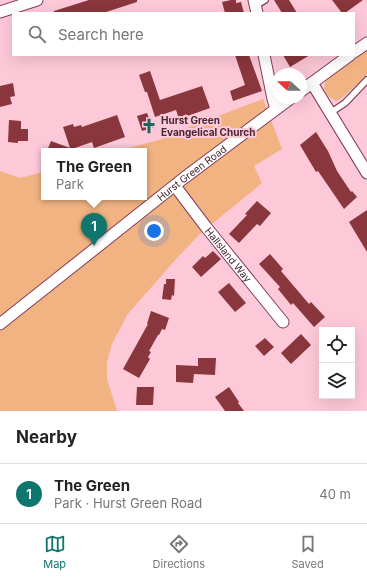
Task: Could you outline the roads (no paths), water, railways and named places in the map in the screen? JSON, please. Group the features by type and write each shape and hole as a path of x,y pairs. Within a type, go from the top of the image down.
{"street":[{"path":"0,12 37,0"},
{"path":"355,51 367,43"},
{"path":"264,56 276,109"},
{"path":"307,87 349,56"},
{"path":"312,83 367,173"},
{"name":"Hurst Green Road","path":"0,324 174,186 283,104"},
{"name":"Hallsland Way","path":"174,186 284,322"}],"lane":[{"path":"255,6 265,0"},
{"path":"330,114 345,103 367,80"}],"place":[{"name":"Hurst Green Evangelical Church","path":"149,126"},
{"name":"The Green","path":"94,246"}]}
